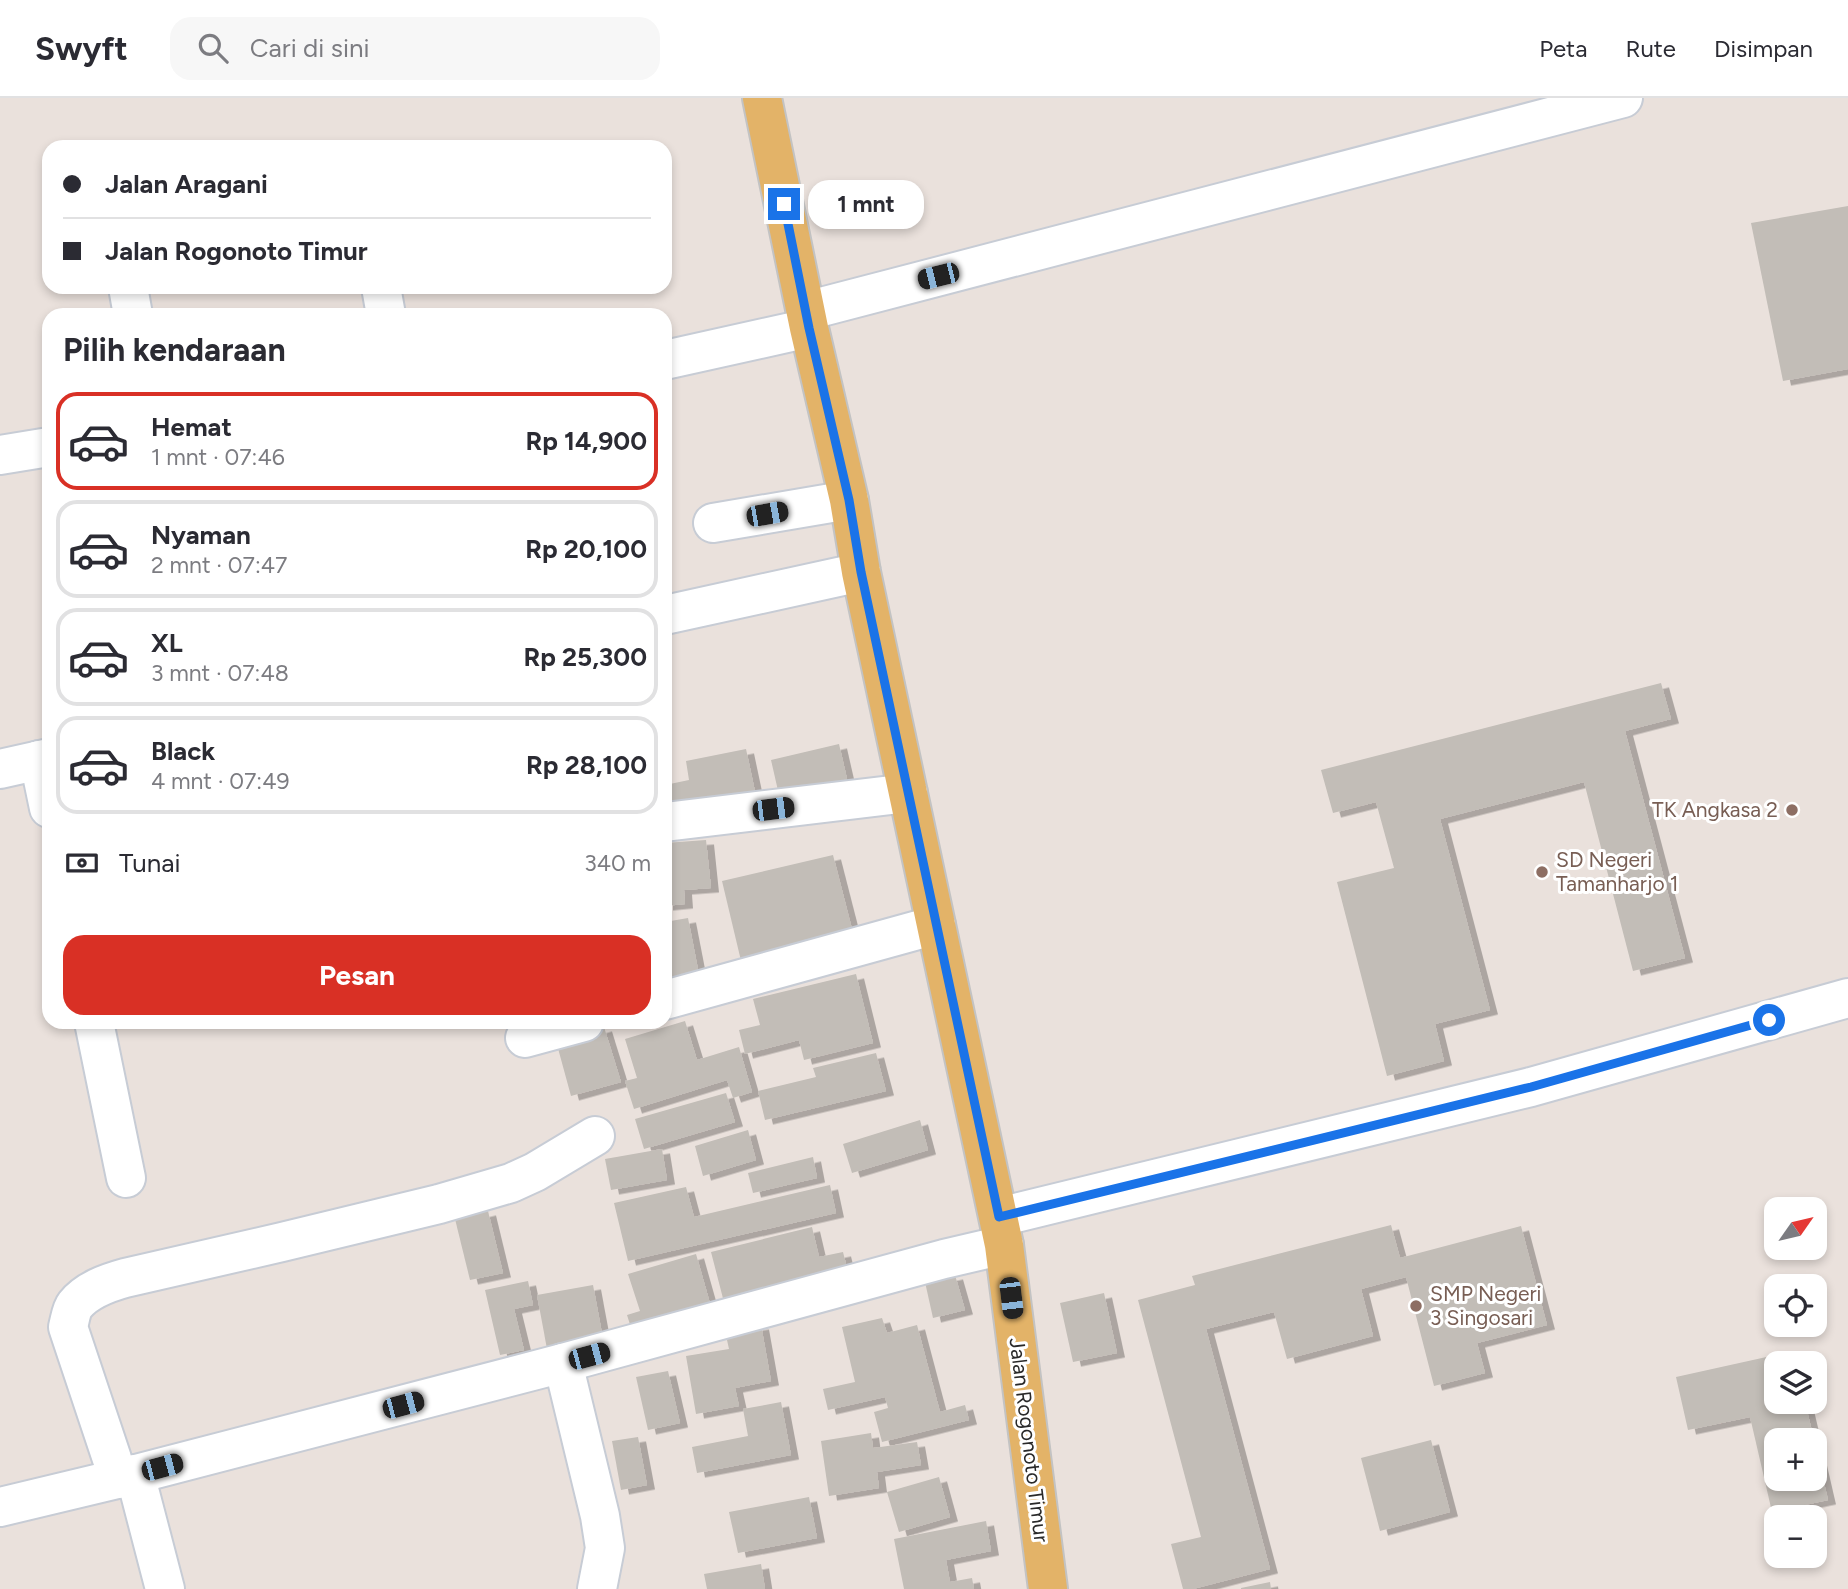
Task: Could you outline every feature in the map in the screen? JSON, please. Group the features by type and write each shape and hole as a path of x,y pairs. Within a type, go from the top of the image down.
{"main road":[{"name":"Jalan Rogonoto Timur","path":"762,98 1002,1231 1048,1589"}],"street":[{"path":"672,358 1623,98"},
{"path":"0,456 42,448"},
{"path":"713,523 849,500"},
{"path":"672,613 861,572"},
{"path":"0,769 42,759"},
{"path":"672,821 908,793"},
{"path":"672,998 936,925"},
{"path":"0,1507 126,1477 823,1294 944,1259 1002,1231 1848,998"},
{"path":"95,1029 126,1178"},
{"path":"525,1038 558,1029"},
{"path":"164,1589 126,1477 112,1459 68,1327 73,1306 103,1284 426,1207 511,1183 535,1172 595,1136"},
{"path":"563,1363 601,1527 604,1548 597,1589"}],"building":[{"path":"1848,206 1848,369 1783,381 1751,223"},
{"path":"1661,683 1671,719 1625,731 1685,958 1633,971 1584,782 1440,819 1490,1010 1435,1024 1444,1061 1387,1076 1337,882 1394,868 1376,802 1333,813 1321,770"},
{"path":"839,744 847,779 779,795 771,760"},
{"path":"746,749 757,801 672,817 672,784 689,780 686,761"},
{"path":"706,840 711,888 684,890 685,904 672,905 672,842"},
{"path":"833,855 854,937 742,965 722,881"},
{"path":"688,918 701,985 672,991 672,921"},
{"path":"856,974 873,1043 804,1060 799,1040 745,1054 739,1030 760,1025 753,999"},
{"path":"685,1021 697,1060 739,1047 752,1092 733,1098 727,1080 634,1109 625,1081 637,1078 625,1039 658,1029 672,1029 672,1025"},
{"path":"605,1029 621,1082 571,1096 556,1041"},
{"path":"876,1053 886,1091 765,1120 758,1091 816,1077 813,1068"},
{"path":"726,1093 735,1122 644,1149 635,1119"},
{"path":"920,1120 928,1150 852,1173 843,1144"},
{"path":"748,1130 756,1160 703,1176 695,1146"},
{"path":"662,1149 667,1180 611,1190 605,1159"},
{"path":"813,1157 817,1178 753,1193 748,1173"},
{"path":"830,1185 836,1213 628,1261 614,1203 686,1187 694,1217"},
{"path":"488,1211 503,1273 470,1280 455,1219"},
{"path":"1391,1225 1400,1258 1521,1226 1547,1325 1477,1343 1485,1373 1434,1386 1406,1277 1361,1289 1373,1336 1287,1359 1274,1312 1206,1329 1270,1569 1193,1589 1183,1589 1171,1544 1201,1537 1138,1300 1195,1285 1192,1276"},
{"path":"812,1227 819,1257 843,1252 850,1280 726,1310 711,1252"},
{"path":"696,1254 713,1314 634,1337 627,1315 640,1311 628,1274"},
{"path":"955,1275 965,1310 933,1318 925,1282"},
{"path":"528,1281 533,1305 514,1309 524,1350 500,1355 485,1290"},
{"path":"593,1285 603,1339 547,1349 537,1295"},
{"path":"1104,1293 1117,1353 1073,1362 1060,1303"},
{"path":"882,1318 887,1333 917,1325 940,1412 965,1405 969,1420 882,1442 874,1412 888,1408 885,1397 828,1410 823,1389 855,1382 842,1327"},
{"path":"761,1325 771,1381 735,1388 739,1406 696,1414 686,1356 729,1349 725,1331"},
{"path":"1764,1358 1764,1414 1808,1414 1811,1428 1764,1428 1764,1477 1750,1417 1688,1430 1676,1377"},
{"path":"668,1371 680,1423 648,1430 636,1377"},
{"path":"781,1402 791,1455 697,1473 692,1447 748,1436 743,1409"},
{"path":"871,1433 873,1448 917,1442 921,1465 877,1472 879,1488 829,1496 821,1441"},
{"path":"638,1437 647,1485 621,1490 612,1441"},
{"path":"1431,1440 1450,1512 1380,1531 1361,1458"},
{"path":"939,1477 950,1517 899,1532 887,1492"},
{"path":"1767,1491 1826,1491 1828,1500 1805,1505 1770,1505"},
{"path":"809,1497 817,1538 738,1553 729,1512"},
{"path":"986,1521 991,1551 946,1560 950,1582 972,1578 974,1589 904,1589 894,1539"},
{"path":"761,1564 765,1589 707,1589 704,1574"},
{"path":"1270,1582 1271,1589 1241,1589 1241,1588"}],"place":[{"name":"TK Angkasa 2","path":"1792,810"},
{"name":"SD Negeri Tamanharjo 1","path":"1542,872"},
{"name":"SMP Negeri 3 Singosari","path":"1416,1306"}],"route":[{"path":"784,204 809,328 849,500 861,572 999,1217 1531,1087 1769,1020"}]}
